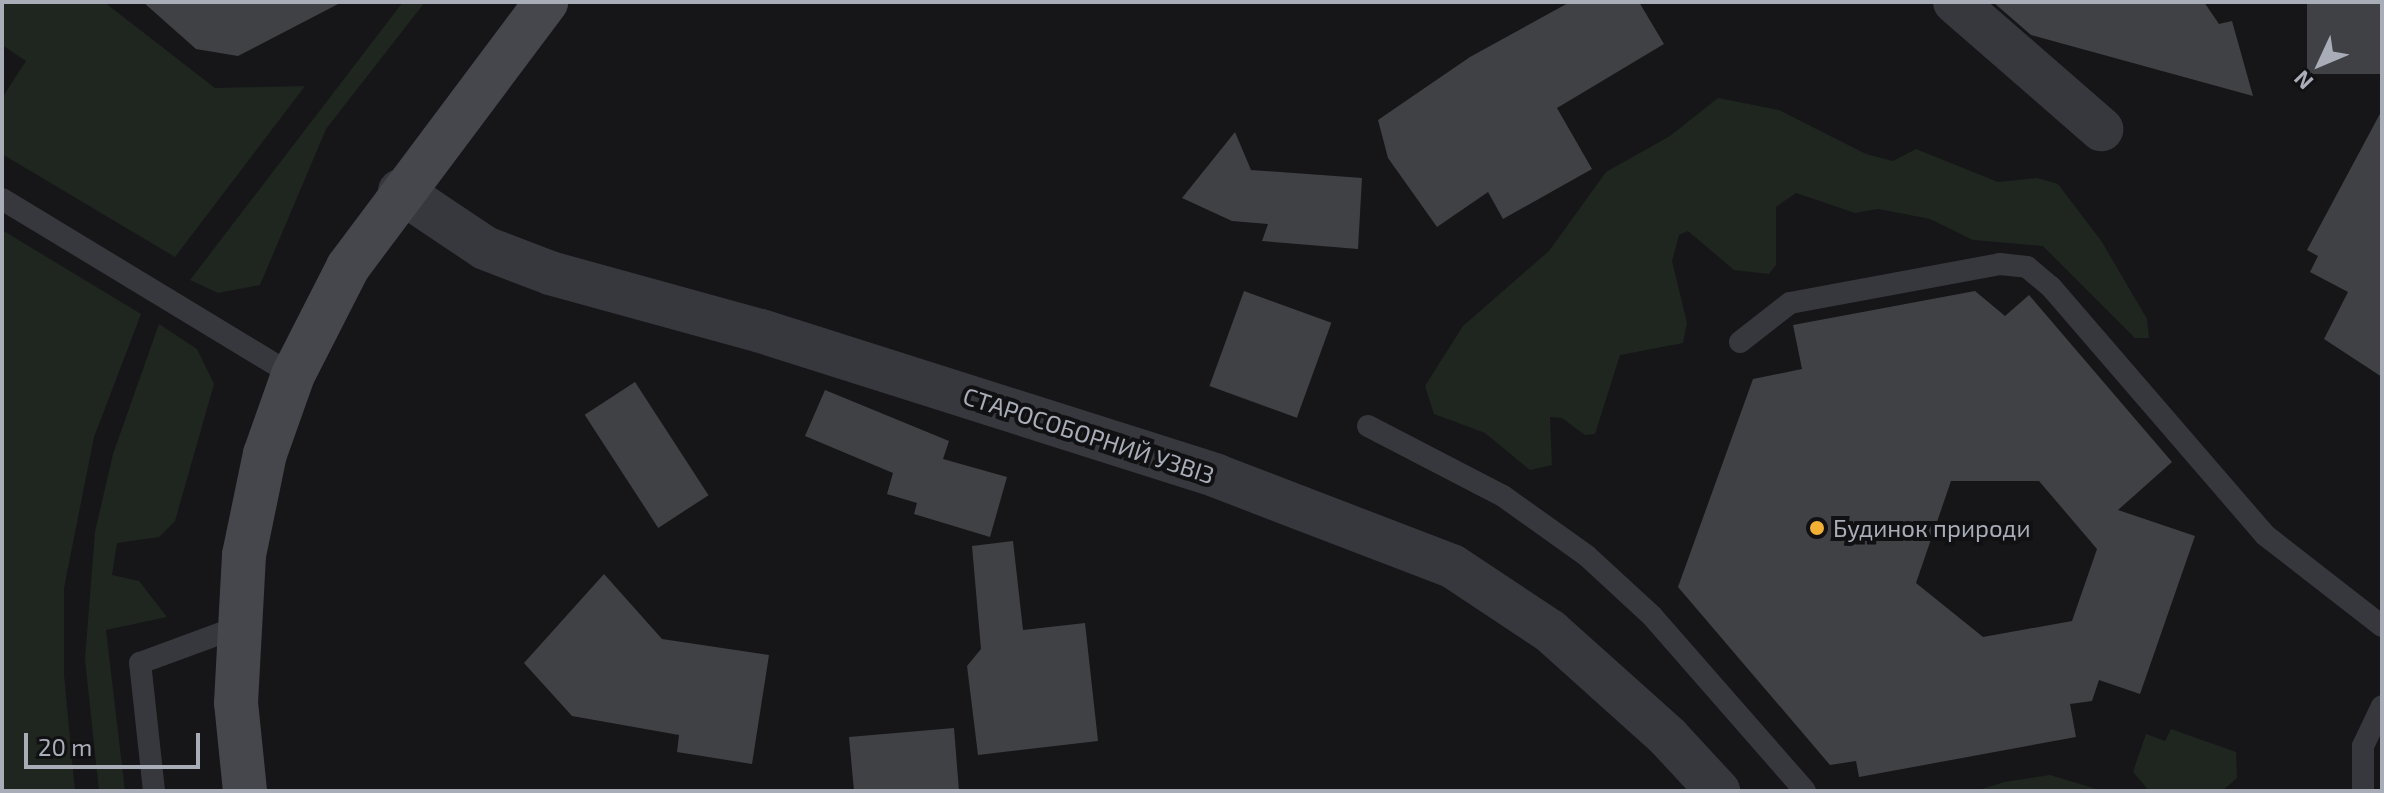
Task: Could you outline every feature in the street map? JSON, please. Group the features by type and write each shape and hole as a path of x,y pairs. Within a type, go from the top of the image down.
{"main road":[{"path":"245,791 235,628 265,454 293,375 320,314 400,191 546,2"}],"street":[{"path":"1955,2 2101,129"},
{"name":"СТАРОСОБОРНИЙ УЗВІЗ","path":"400,191 485,248 522,263 761,331 1217,476 1452,566 1550,631 1668,737 1718,791"}],"lane":[{"path":"2,199 293,375"},
{"path":"1740,342 1790,303 2000,264 2027,267 2051,287 2265,535 2382,626"},
{"path":"1368,426 1463,472 1587,556 1652,616 1805,791"},
{"path":"154,791 140,663 235,628"},
{"path":"2363,791 2363,746 2382,706"}],"shaded area":[{"path":"2,2 104,2 215,88 305,86 175,257 2,154 2,98 26,61 2,45"},
{"path":"403,2 425,2 326,129 260,285 218,293 190,280"},
{"path":"1718,98 1779,110 1866,154 1893,161 1916,149 1998,182 2037,178 2058,184 2102,242 2147,319 2149,338 2135,338 2043,246 1973,240 1930,219 1878,209 1855,213 1796,193 1776,207 1776,265 1769,274 1734,270 1688,231 1679,235 1672,261 1687,323 1683,343 1620,355 1595,434 1585,435 1562,418 1550,417 1552,465 1530,470 1485,433 1434,414 1425,386 1463,326 1549,251 1606,172 1670,136"},
{"path":"2,230 141,314 94,437 64,588 64,675 75,791 2,791"},
{"path":"159,324 197,349 214,384 175,521 159,537 117,543 112,575 139,581 167,617 106,630 125,791 99,791 85,659 95,532 113,454"},
{"path":"2171,729 2236,752 2237,778 2222,791 2149,791 2133,772 2146,734 2165,741"},
{"path":"2050,775 2103,791 1976,791 2004,782"}],"building":[{"path":"143,2 342,2 238,56 196,49"},
{"path":"1570,2 1639,2 1664,44 1557,108 1592,169 1503,219 1488,192 1437,227 1388,158 1378,120 1470,57"},
{"path":"1993,2 2204,2 2219,24 2232,21 2253,96 2031,35"},
{"path":"2307,2 2382,2 2382,74 2307,74"},
{"path":"2382,110 2382,377 2324,339 2348,292 2310,272 2318,256 2307,250"},
{"path":"1235,132 1251,170 1362,178 1358,249 1262,241 1268,224 1232,221 1182,198"},
{"path":"1244,291 1331,323 1297,418 1209,386"},
{"name":"Будинок природи","path":"1975,291 2005,316 2029,295 2172,462 2118,510 2195,536 2140,694 2099,680 2092,701 2070,704 2076,737 1859,777 1856,761 1830,765 1678,587 1753,379 1802,369 1793,325","holes":["1951,481 2039,481 2097,549 2072,621 1983,637 1916,583"]},
{"path":"635,382 709,495 658,528 585,415"},
{"path":"825,390 949,441 943,459 1007,477 990,537 914,514 917,503 887,494 893,473 805,436"},
{"path":"1013,541 1023,630 1085,623 1098,741 978,755 967,666 981,649 972,546"},
{"path":"604,574 662,639 769,655 752,764 677,752 679,735 572,716 524,663"},
{"path":"954,728 959,791 854,791 849,737"}],"place":[{"name":"Будинок природи","path":"1817,528"}]}
